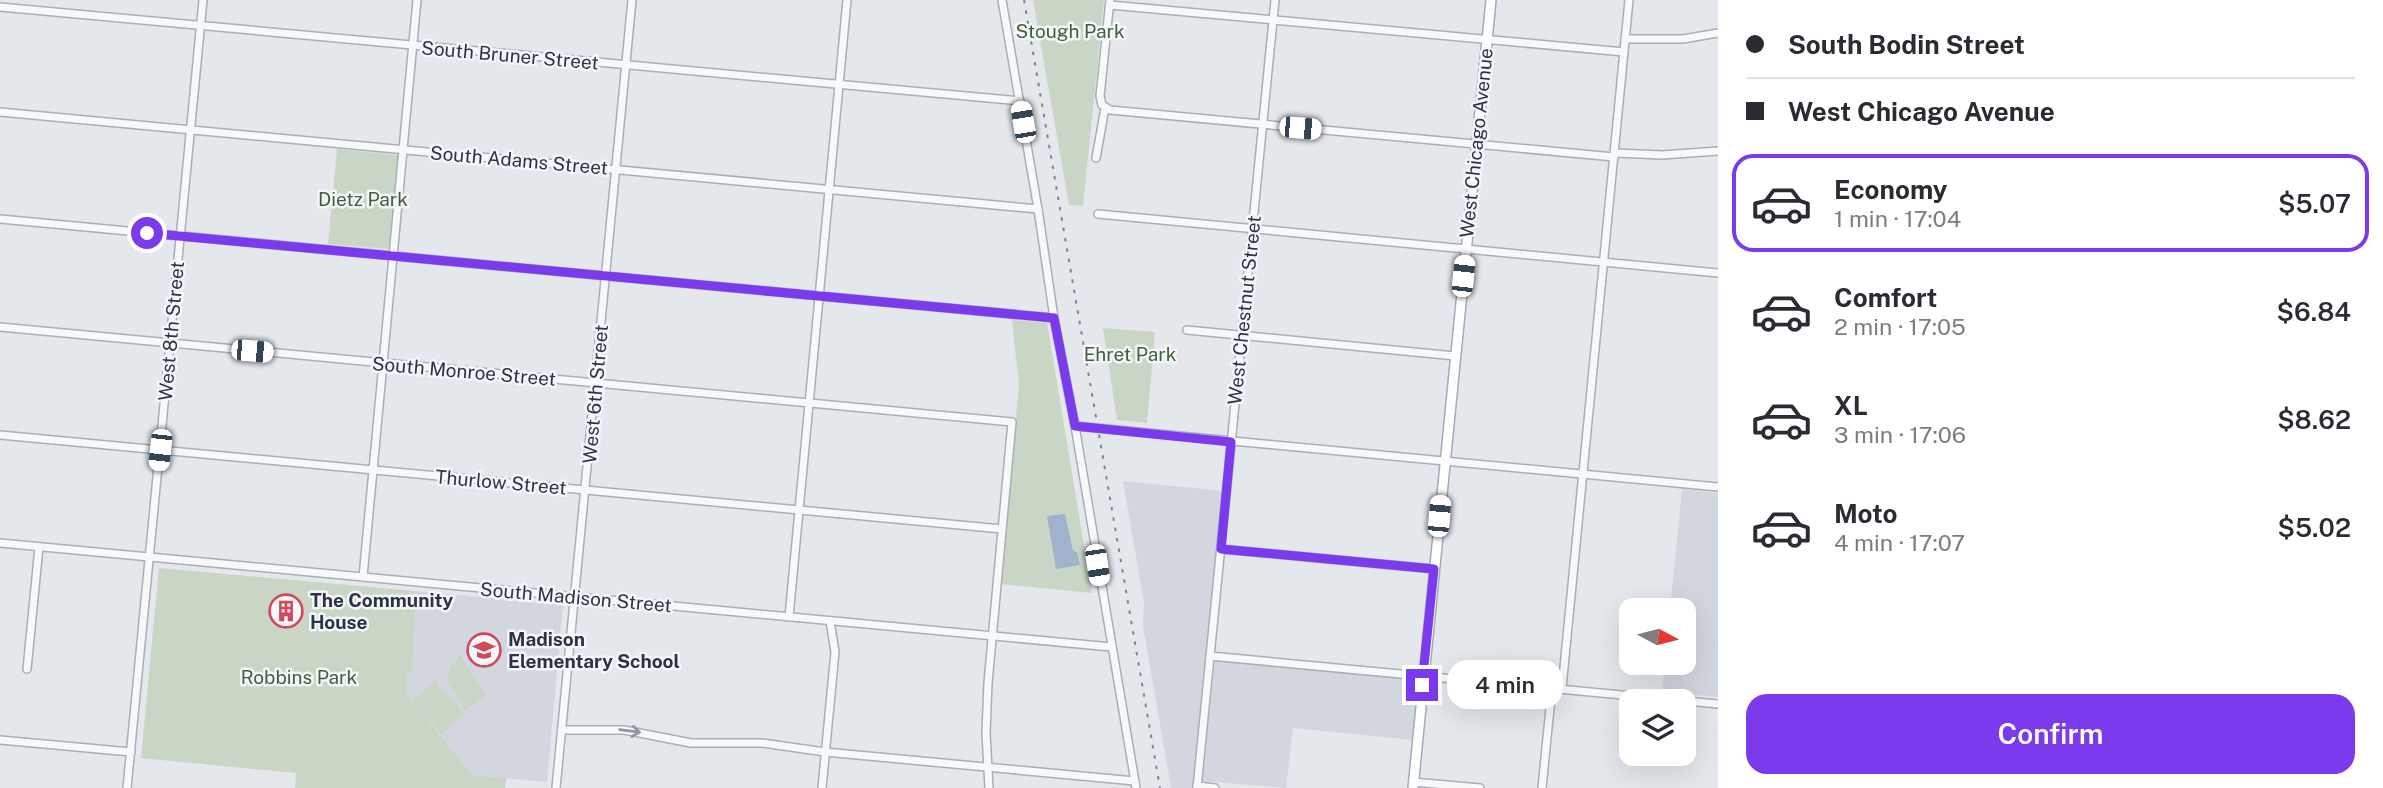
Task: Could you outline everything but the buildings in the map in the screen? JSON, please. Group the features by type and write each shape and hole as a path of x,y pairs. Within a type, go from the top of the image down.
{"main road":[{"name":"West Chicago Avenue","path":"1413,785 1491,0"}],"street":[{"name":"West 8th Street","path":"127,788 203,0"},
{"path":"363,577 418,0"},
{"name":"West 6th Street","path":"556,788 632,0"},
{"path":"789,617 848,0"},
{"path":"562,730 624,730 691,743 762,743 1135,784 1002,0"},
{"name":"West Chestnut Street","path":"1197,787 1275,0"},
{"path":"1562,688 1629,0"},
{"path":"1096,158 1103,107 1100,96 1110,2 1273,21 1624,52"},
{"name":"South Bruner Street","path":"0,7 1020,101"},
{"path":"1625,38 1684,38 1718,33"},
{"path":"1103,107 1614,155 1671,155 1718,150"},
{"name":"South Adams Street","path":"0,112 1038,209"},
{"path":"1098,214 1718,273"},
{"path":"0,219 1054,318"},
{"name":"South Monroe Street","path":"0,327 1012,422 1002,529"},
{"path":"1187,330 1455,356"},
{"path":"1075,426 1718,487"},
{"name":"Thurlow Street","path":"0,435 1002,529"},
{"path":"989,788 986,713 1002,529"},
{"name":"South Madison Street","path":"0,543 1111,647"},
{"path":"27,669 39,547"},
{"path":"1221,549 1434,569"},
{"path":"822,788 835,652 830,621"},
{"path":"1210,656 1718,704"},
{"path":"1542,788 1552,688"},
{"path":"0,740 131,752"},
{"path":"1413,785 1480,788"},
{"path":"1197,787 1216,788"}],"shaded area":[{"path":"1123,481 1224,491 1194,788 1171,788 1143,626 1144,603"},
{"path":"1682,489 1718,493 1718,697 1696,695 1696,689 1662,689 1664,676 1696,676 1696,598 1671,598"},
{"name":"Madison Elementary School","path":"415,591 563,605 547,782 473,775 406,694"},
{"path":"1215,660 1419,679 1414,740 1293,728 1286,788 1202,781"}],"green space":[{"name":"Stough Park","path":"1033,0 1104,0 1083,206 1069,205"},
{"name":"Dietz Park","path":"337,149 398,155 389,249 328,244"},
{"path":"1012,320 1047,323 1092,593 1001,584 1019,385"},
{"name":"Ehret Park","path":"1103,328 1155,332 1147,423 1117,420"},
{"name":"Robbins Park","path":"159,568 415,591 412,671 408,671 406,694 473,775 506,778 505,788 295,788 296,773 141,758"},
{"path":"460,655 486,695 465,710 447,681 450,668"},
{"path":"435,681 464,714 441,734 412,700"}],"water":[{"path":"1065,514 1073,551 1077,552 1080,565 1056,569 1047,516"}],"railway":[{"path":"1024,0 1160,788"}],"place":[{"name":"The Community House","path":"286,611"},
{"name":"Madison Elementary School","path":"484,650"}],"route":[{"path":"147,233 1054,318 1075,426 1231,442 1221,549 1434,569 1422,685"}]}
